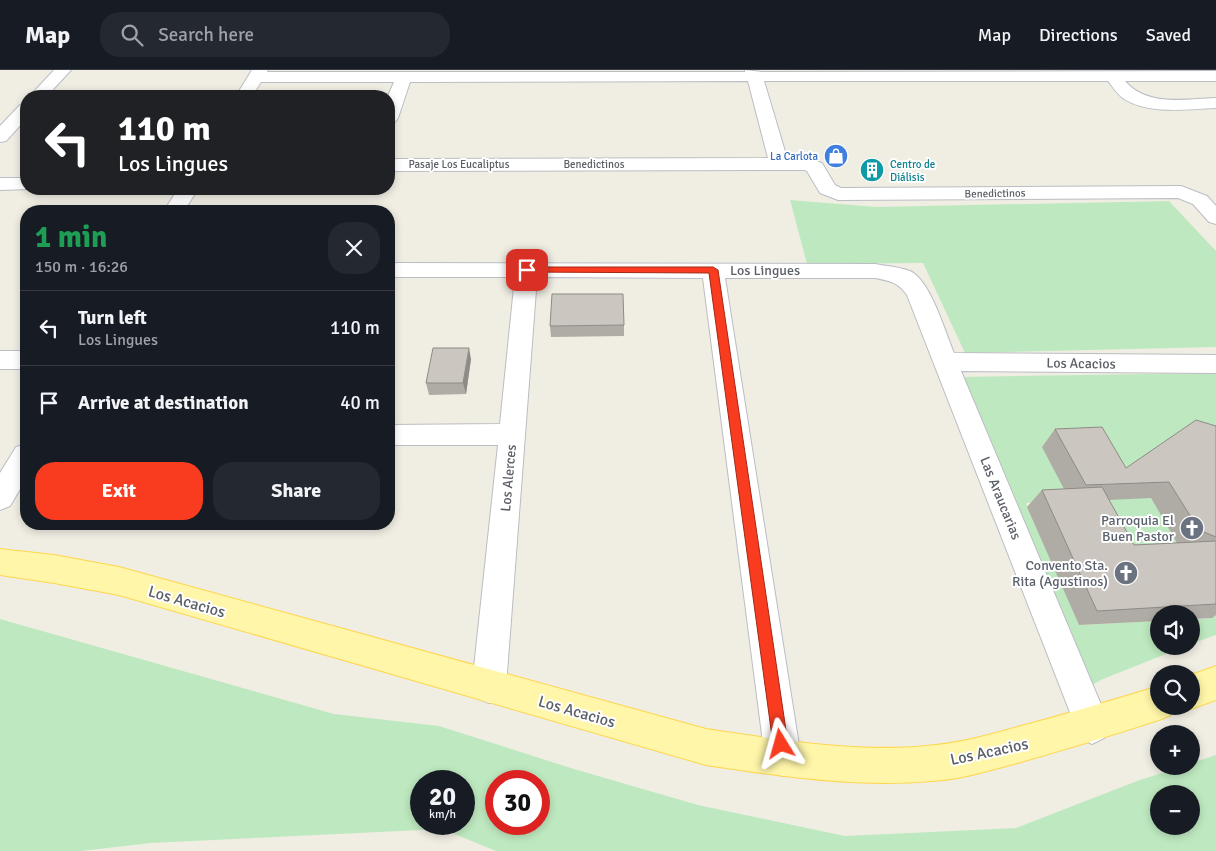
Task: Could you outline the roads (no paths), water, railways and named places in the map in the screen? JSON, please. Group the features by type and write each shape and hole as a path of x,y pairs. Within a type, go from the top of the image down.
{"main road":[{"name":"Los Acacios","path":"0,562 54,569 119,582 706,747 783,758 845,764 913,764 966,759 1092,726 1150,706"},
{"path":"1200,689 1216,683"}],"street":[{"path":"44,90 63,70"},
{"path":"248,90 258,73 404,76 584,73 1111,73 1216,76"},
{"path":"754,73 779,163"},
{"path":"1111,73 1128,94 1141,100 1154,103 1216,103"},
{"path":"395,101 404,76"},
{"path":"0,136 20,115"},
{"name":"Benedictinos","path":"529,164 811,164 815,167 828,189 838,194 1181,192 1200,200 1216,218"},
{"name":"Pasaje Los Eucaliptus","path":"395,165 529,164"},
{"path":"0,184 20,184"},
{"name":"Los Lingues","path":"395,270 875,271 901,276"},
{"name":"Los Alerces","path":"489,686 527,270"},
{"path":"713,270 783,758"},
{"name":"Las Araucarias","path":"901,276 915,287 1092,726"},
{"path":"0,360 20,360"},
{"name":"Los Acacios","path":"946,362 1216,364"},
{"path":"395,435 512,434"},
{"path":"0,498 20,465"}],"place":[{"name":"La Carlota","path":"836,156"},
{"name":"Centro de Diálisis","path":"872,170"},
{"name":"Parroquia El Buen Pastor","path":"1192,528"},
{"name":"Convento Sta. Rita (Agustinos)","path":"1126,573"}]}
